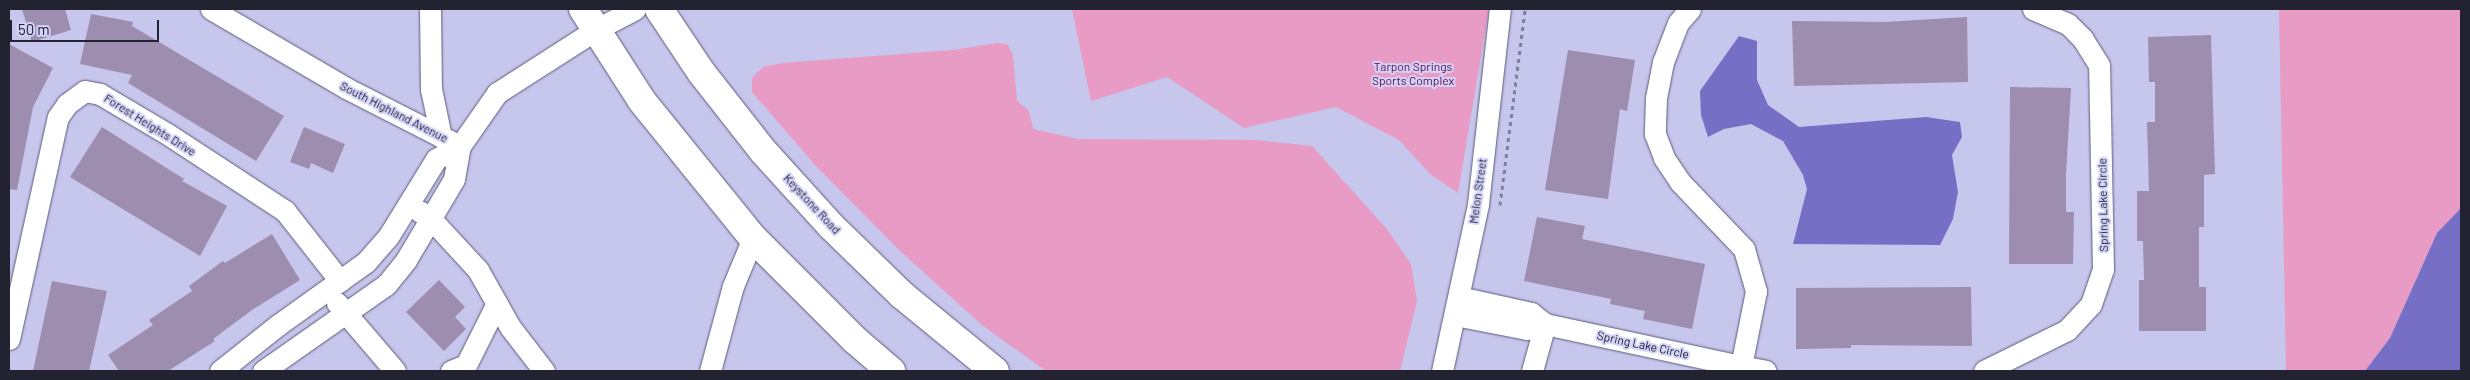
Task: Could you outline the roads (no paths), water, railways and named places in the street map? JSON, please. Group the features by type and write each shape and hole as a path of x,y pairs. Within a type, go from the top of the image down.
{"main road":[{"name":"Keystone Road","path":"658,9 701,72 763,151 831,226 902,295 995,371"},
{"path":"589,19 642,101 753,238 855,340 891,371"}],"street":[{"name":"South Highland Avenue","path":"211,9 346,88 450,141 498,93 589,19 635,9"},
{"path":"263,371 288,351 386,285 406,260 454,179 450,141 431,90 430,9"},
{"name":"Melon Street","path":"1442,371 1478,204 1500,9"},
{"path":"1690,9 1678,22 1663,62 1656,98 1655,134 1672,170 1739,241 1750,264 1756,292 1740,369"},
{"name":"Spring Lake Circle","path":"1984,371 2067,330 2091,304 2104,268 2099,65 2083,39 2068,24 2033,9"},
{"name":"Forest Heights Drive","path":"9,339 58,117 66,104 85,90 100,94 169,135 285,211 333,286"},
{"path":"223,370 270,330 366,262 388,237 436,159 450,141"},
{"path":"408,204 430,218 478,270 510,328 544,371"},
{"path":"710,371 733,286 753,238"},
{"path":"333,286 345,314 395,371"},
{"path":"462,369 496,303"},
{"name":"Spring Lake Circle","path":"1457,306 1531,313 1545,324 1740,369 1766,371"},
{"path":"1532,371 1545,324"},
{"path":"270,330 288,351"}],"park label":[{"name":"Tarpon Springs Sports Complex","path":"1413,74"}]}
